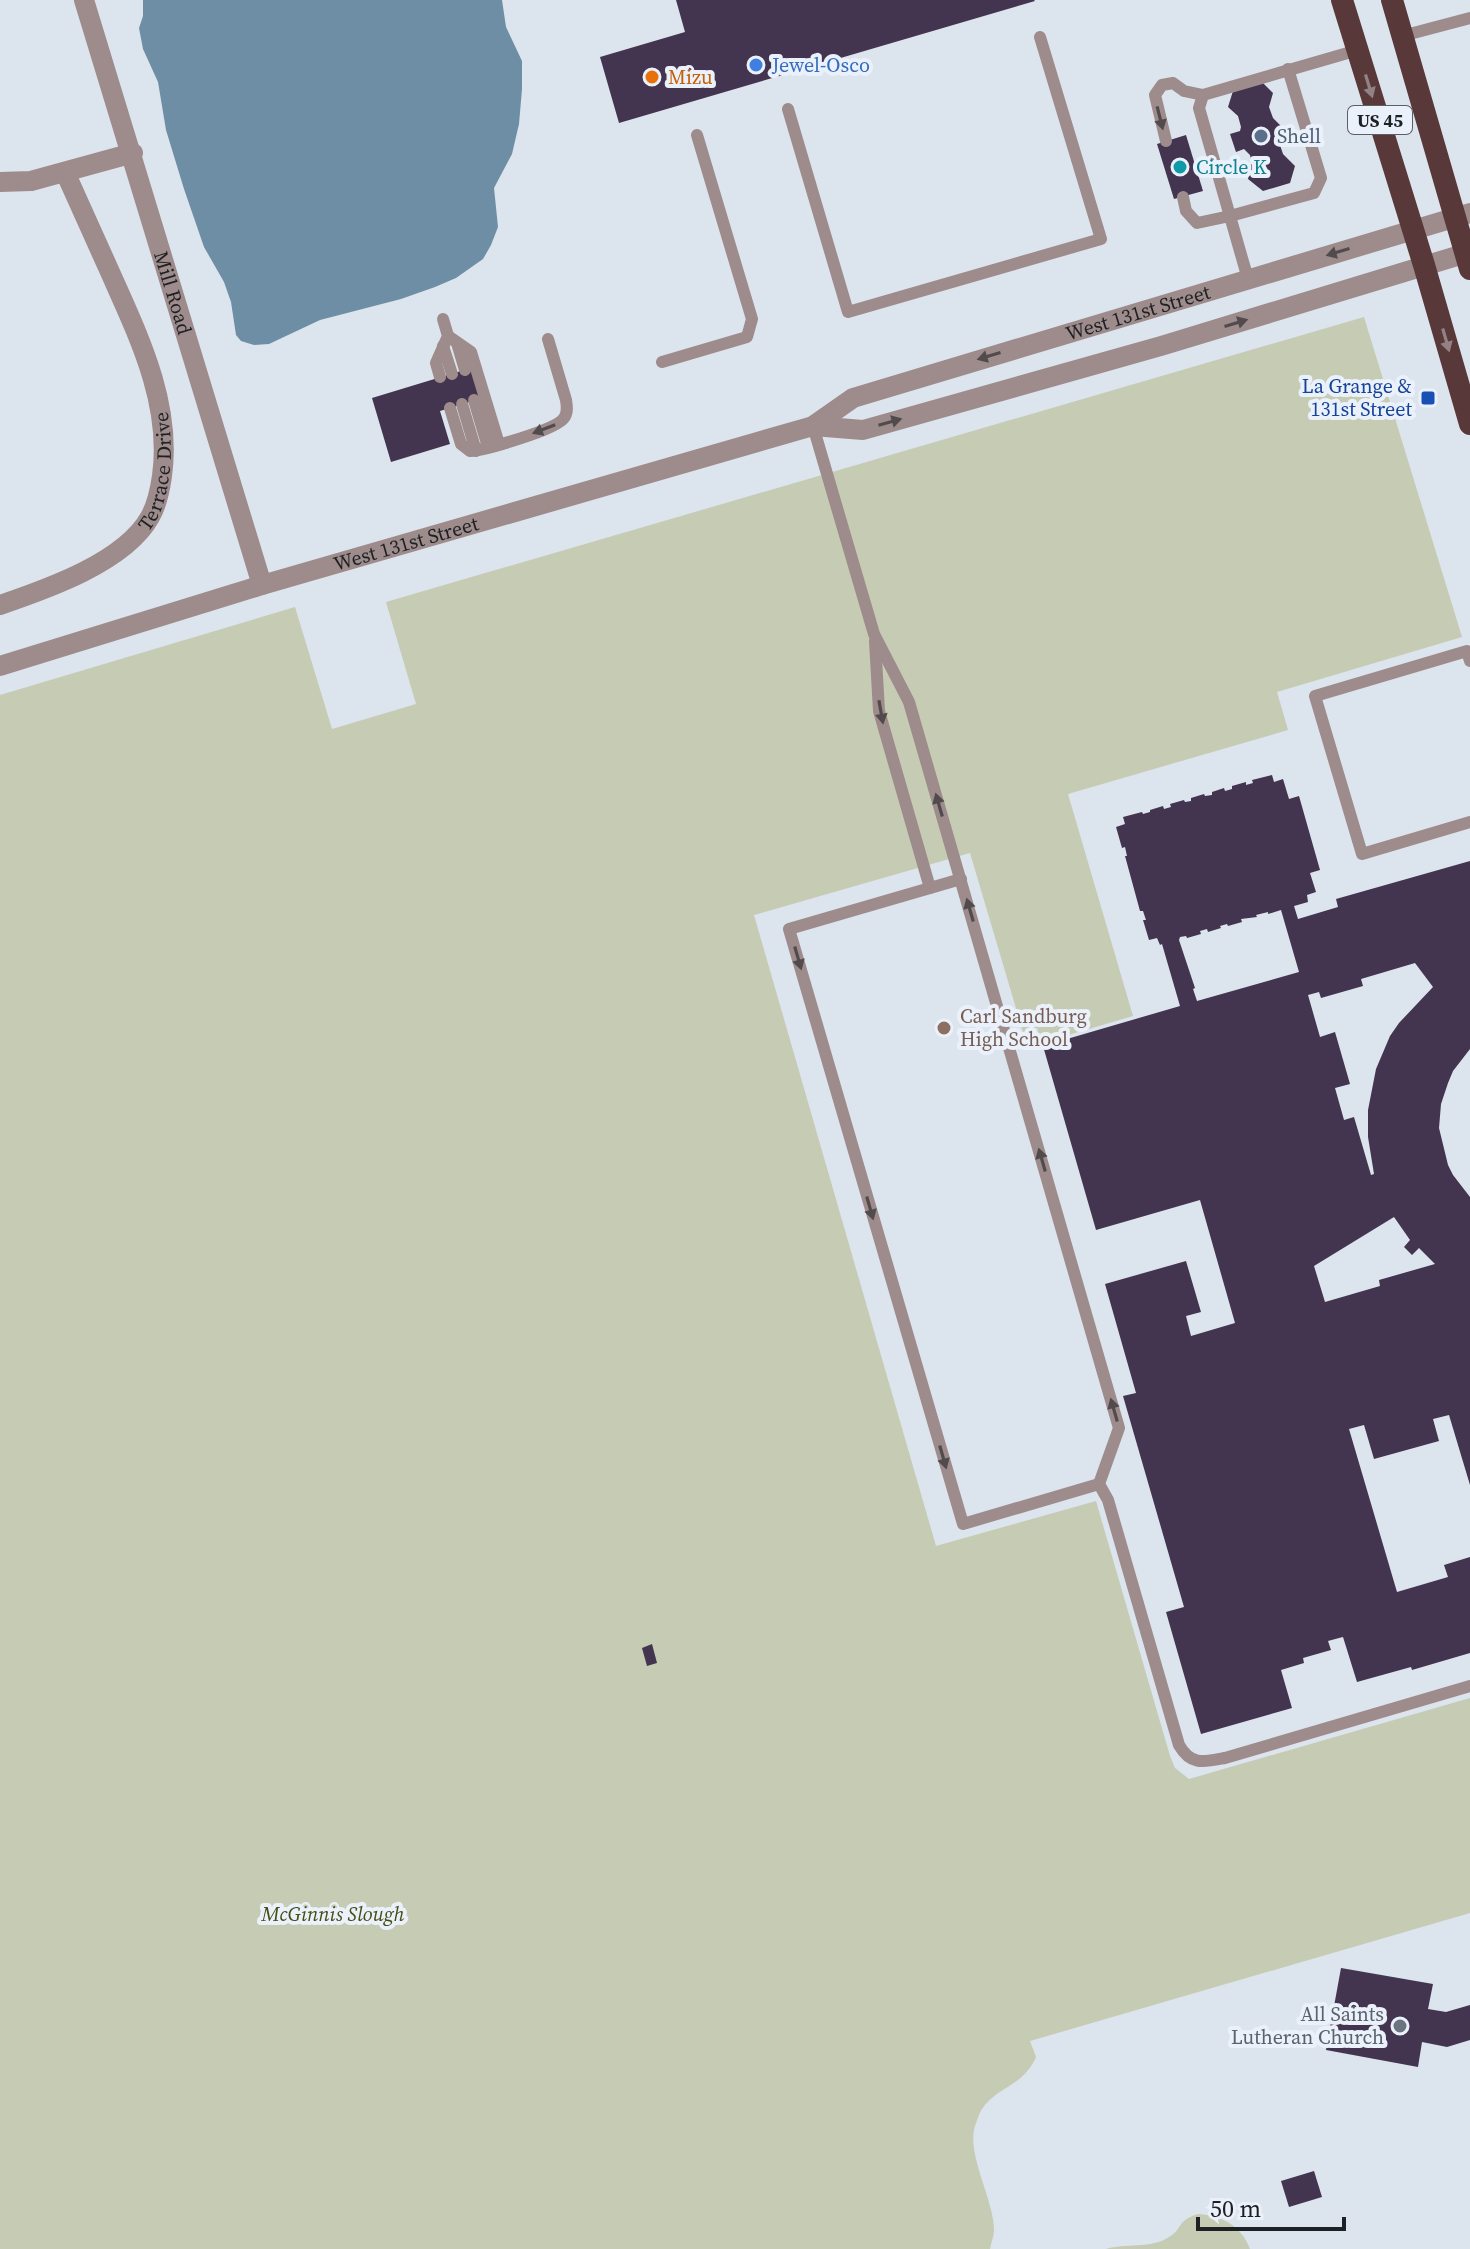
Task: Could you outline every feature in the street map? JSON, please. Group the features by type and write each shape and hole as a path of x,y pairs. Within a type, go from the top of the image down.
{"highway":[{"name":"US 45","path":"1342,0 1470,424"},
{"name":"US 45","path":"1392,0 1462,216 1468,258"}],"street":[{"name":"Mill Road","path":"84,0 262,585"},
{"path":"0,182 31,181 133,153"},
{"name":"Terrace Drive","path":"0,605 79,574 105,560 129,542 150,518 159,492 163,428 157,394 141,342 65,172"},
{"name":"West 131st Street","path":"0,666 262,585 813,426 853,398 1462,216"},
{"name":"West 131st Street","path":"813,426 863,430 1161,346 1424,265 1468,258"}],"lane":[{"path":"1402,36 1470,18"},
{"path":"788,109 848,312 1101,239 1040,37"},
{"path":"1166,141 1155,95 1162,85 1173,83 1184,91 1203,95 1358,50"},
{"path":"1183,197 1186,211 1197,223 1314,193 1321,178 1288,69"},
{"path":"1203,95 1199,108 1248,279"},
{"path":"662,362 747,337 752,319 697,135"},
{"path":"443,319 449,342 452,374 436,363 449,342"},
{"path":"488,447 462,404 461,444 470,451 488,447 546,430 565,417 566,400 548,339"},
{"path":"449,342 471,352 488,447"},
{"path":"813,426 874,634 909,702 1119,1428 1099,1484 1108,1500 1174,1732 1184,1755 1200,1761 1225,1758 1470,1686"},
{"path":"874,634 879,711 930,888"},
{"path":"1470,661 1467,651 1315,696 1362,854 1470,822"},
{"path":"961,879 789,929 963,1524 1099,1484"}],"green space":[{"name":"McGinnis Slough","path":"1364,317 1462,637 1277,692 1288,730 1068,794 1133,1016 1041,1043 1037,1028 1023,1032 970,853 754,915 936,1546 1096,1501 1170,1756 1175,1768 1189,1779 1470,1698 1470,1913 1030,2041 1036,2057 1031,2067 988,2101 975,2126 974,2150 993,2218 990,2249 0,2249 0,695 295,607 332,729 416,704 386,602"},
{"path":"1198,2214 1230,2223 1250,2249 1106,2249 1162,2241 1186,2219"}],"water":[{"path":"143,0 502,0 506,27 522,61 522,89 512,154 494,188 498,227 483,259 456,278 435,287 320,320 269,344 254,345 241,341 236,335 231,302 224,282 204,247 166,130 158,82 143,49 139,28"}],"building":[{"name":"Jewel-Osco","path":"676,0 1035,1 619,123 600,57 685,32"},
{"name":"Shell","path":"1262,82 1273,93 1269,107 1273,118 1284,129 1280,145 1283,154 1295,166 1290,183 1263,191 1248,179 1252,163 1250,155 1244,149 1236,152 1230,134 1240,131 1241,127 1238,116 1228,107 1233,91"},
{"name":"Circle K","path":"1186,135 1203,191 1174,199 1157,144"},
{"path":"474,367 483,398 440,411 450,444 391,462 372,398"},
{"name":"Carl Sandburg High School","path":"1272,775 1274,782 1283,779 1289,799 1299,796 1320,870 1310,873 1316,892 1307,895 1308,902 1294,906 1298,919 1338,907 1336,899 1470,861 1470,1049 1448,1083 1441,1104 1439,1128 1448,1165 1470,1197 1470,1485 1449,1415 1433,1419 1439,1441 1374,1459 1364,1425 1349,1429 1397,1592 1448,1577 1444,1565 1470,1557 1470,1653 1357,1682 1343,1637 1328,1641 1331,1650 1303,1658 1304,1663 1281,1670 1292,1708 1201,1734 1166,1612 1184,1607 1123,1396 1136,1393 1105,1284 1186,1261 1201,1312 1186,1316 1191,1336 1235,1323 1200,1200 1096,1230 1043,1046 1180,1006 1162,944 1157,938 1149,940 1125,847 1122,848 1116,827 1125,824 1123,817 1143,814 1163,806 1164,809 1171,807 1170,804 1191,801 1191,798 1204,794 1212,795 1212,792 1224,788 1225,791 1246,782 1246,785 1253,783 1252,780","holes":["1281,910 1299,972 1197,1001 1180,937 1187,938 1201,934 1200,931 1207,929 1208,932 1242,922 1241,919","1415,963 1433,987 1399,1023 1376,1069 1368,1110 1368,1137 1374,1174 1371,1175 1354,1117 1344,1120 1335,1088 1350,1084 1335,1032 1320,1037 1308,995 1319,992 1321,998 1363,986 1361,979","1394,1217 1410,1240 1404,1247 1412,1255 1419,1248 1435,1264 1379,1280 1380,1286 1325,1302 1314,1266"]},
{"path":"652,1644 657,1663 647,1666 642,1648"},
{"name":"All Saints Lutheran Church","path":"1341,1968 1433,1984 1428,2009 1446,2012 1470,2005 1470,2040 1447,2047 1422,2042 1418,2067 1326,2050"},
{"path":"1314,2171 1322,2197 1289,2207 1281,2181"}],"place":[{"name":"Jewel-Osco","path":"756,65"},
{"name":"Mizu","path":"652,77"},
{"name":"Shell","path":"1261,136"},
{"name":"Circle K","path":"1180,167"},
{"name":"La Grange & 131st Street","path":"1428,398"},
{"name":"Carl Sandburg High School","path":"944,1028"},
{"name":"All Saints Lutheran Church","path":"1400,2026"}]}
